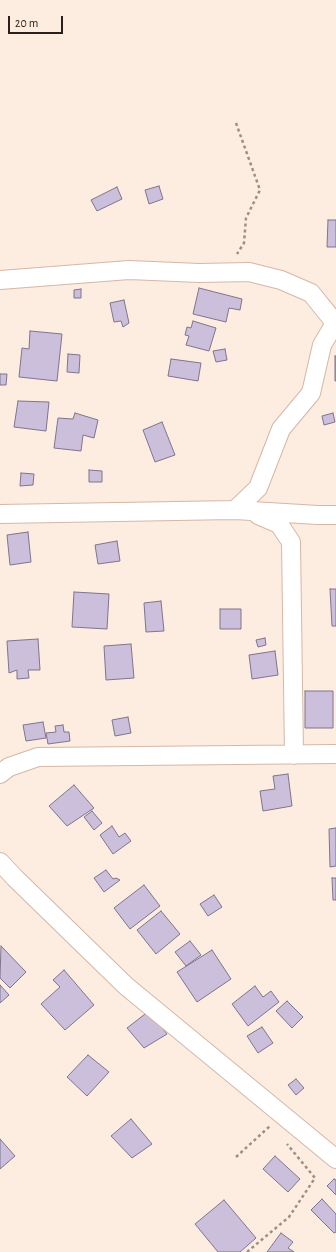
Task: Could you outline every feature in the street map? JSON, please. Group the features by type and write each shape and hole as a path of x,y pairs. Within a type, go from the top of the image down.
{"street":[{"path":"0,280 129,270 199,273 249,272 281,280 311,293 335,323 322,345 311,394 281,429 258,488 242,511"},
{"path":"242,511 279,524 292,542 294,754"},
{"path":"0,514 242,511 336,515"},
{"path":"0,774 9,767 38,757 336,754"},
{"path":"0,862 20,884 126,986 336,1159"}],"path":[{"path":"225,272 244,243 246,218 260,190 236,123"},
{"path":"236,1158 271,1124 287,1119"},
{"path":"247,1252 289,1218 315,1178 286,1142"}],"building":[{"path":"159,186 163,199 149,204 145,190"},
{"path":"117,187 122,199 97,211 91,200"},
{"path":"328,220 336,220 336,247 327,247"},
{"path":"199,288 242,299 240,310 229,308 226,322 193,314"},
{"path":"81,289 81,298 74,298 74,290"},
{"path":"124,300 129,323 123,327 121,321 114,322 110,303"},
{"path":"193,321 216,328 209,351 186,345 189,336 185,335 187,327 191,328"},
{"path":"30,331 62,334 57,381 19,377 22,348 29,349"},
{"path":"225,349 227,360 216,362 213,351"},
{"path":"68,354 80,355 79,373 67,372"},
{"path":"336,356 336,381 335,381"},
{"path":"171,359 201,363 198,381 168,376"},
{"path":"0,374 7,374 6,385 0,385"},
{"path":"18,401 49,402 46,431 14,427"},
{"path":"75,413 98,420 94,438 83,435 81,451 54,448 58,418 73,419"},
{"path":"333,413 335,422 324,425 322,416"},
{"path":"162,422 175,455 155,462 143,430"},
{"path":"89,470 102,471 102,482 89,482"},
{"path":"21,473 34,474 33,485 20,486"},
{"path":"28,532 31,562 10,565 7,535"},
{"path":"117,541 120,561 98,564 95,545"},
{"path":"330,589 336,589 336,626 332,626"},
{"path":"74,592 109,594 107,629 72,627"},
{"path":"161,601 164,631 146,632 144,603"},
{"path":"220,609 241,609 241,629 220,629"},
{"path":"265,638 266,645 258,647 256,640"},
{"path":"38,639 40,670 28,670 29,678 17,679 17,670 9,673 7,641"},
{"path":"131,644 134,678 106,680 104,646"},
{"path":"275,651 278,675 252,679 249,655"},
{"path":"305,691 333,691 333,728 305,728"},
{"path":"128,717 131,733 115,736 112,720"},
{"path":"43,722 46,738 26,741 23,725"},
{"path":"63,725 64,732 69,732 70,741 48,744 46,733 56,732 55,726"},
{"path":"288,774 292,806 263,811 260,791 275,789 273,776"},
{"path":"74,785 94,808 67,826 49,806"},
{"path":"92,811 102,823 94,830 84,817"},
{"path":"112,826 119,837 125,833 131,841 113,854 100,835"},
{"path":"336,828 336,866 330,867 329,829"},
{"path":"106,870 113,879 116,878 120,880 104,892 94,878"},
{"path":"332,878 336,878 336,900 333,900"},
{"path":"144,885 160,906 130,929 114,908"},
{"path":"214,895 222,907 208,916 200,904"},
{"path":"161,911 180,934 156,954 137,930"},
{"path":"190,941 201,955 186,966 175,952"},
{"path":"1,946 26,972 10,988 0,978"},
{"path":"212,950 231,979 197,1002 177,972"},
{"path":"64,970 94,1005 65,1030 41,1004 60,987 53,980"},
{"path":"0,985 9,995 0,1003"},
{"path":"255,986 263,997 271,991 279,1002 248,1026 232,1004"},
{"path":"287,1001 303,1017 292,1028 276,1011"},
{"path":"149,1011 167,1034 144,1048 127,1028"},
{"path":"262,1027 273,1043 258,1053 247,1036"},
{"path":"88,1055 109,1072 87,1096 67,1077"},
{"path":"296,1079 304,1088 296,1095 288,1085"},
{"path":"131,1119 152,1144 132,1158 111,1136"},
{"path":"0,1139 15,1156 0,1169"},
{"path":"275,1156 300,1179 288,1192 263,1169"},
{"path":"334,1179 336,1180 336,1195 327,1186"},
{"path":"322,1199 336,1214 336,1232 334,1233 311,1210"},
{"path":"224,1200 256,1238 240,1252 218,1252 195,1224"},
{"path":"281,1233 293,1242 288,1248 294,1252 267,1252"}]}
